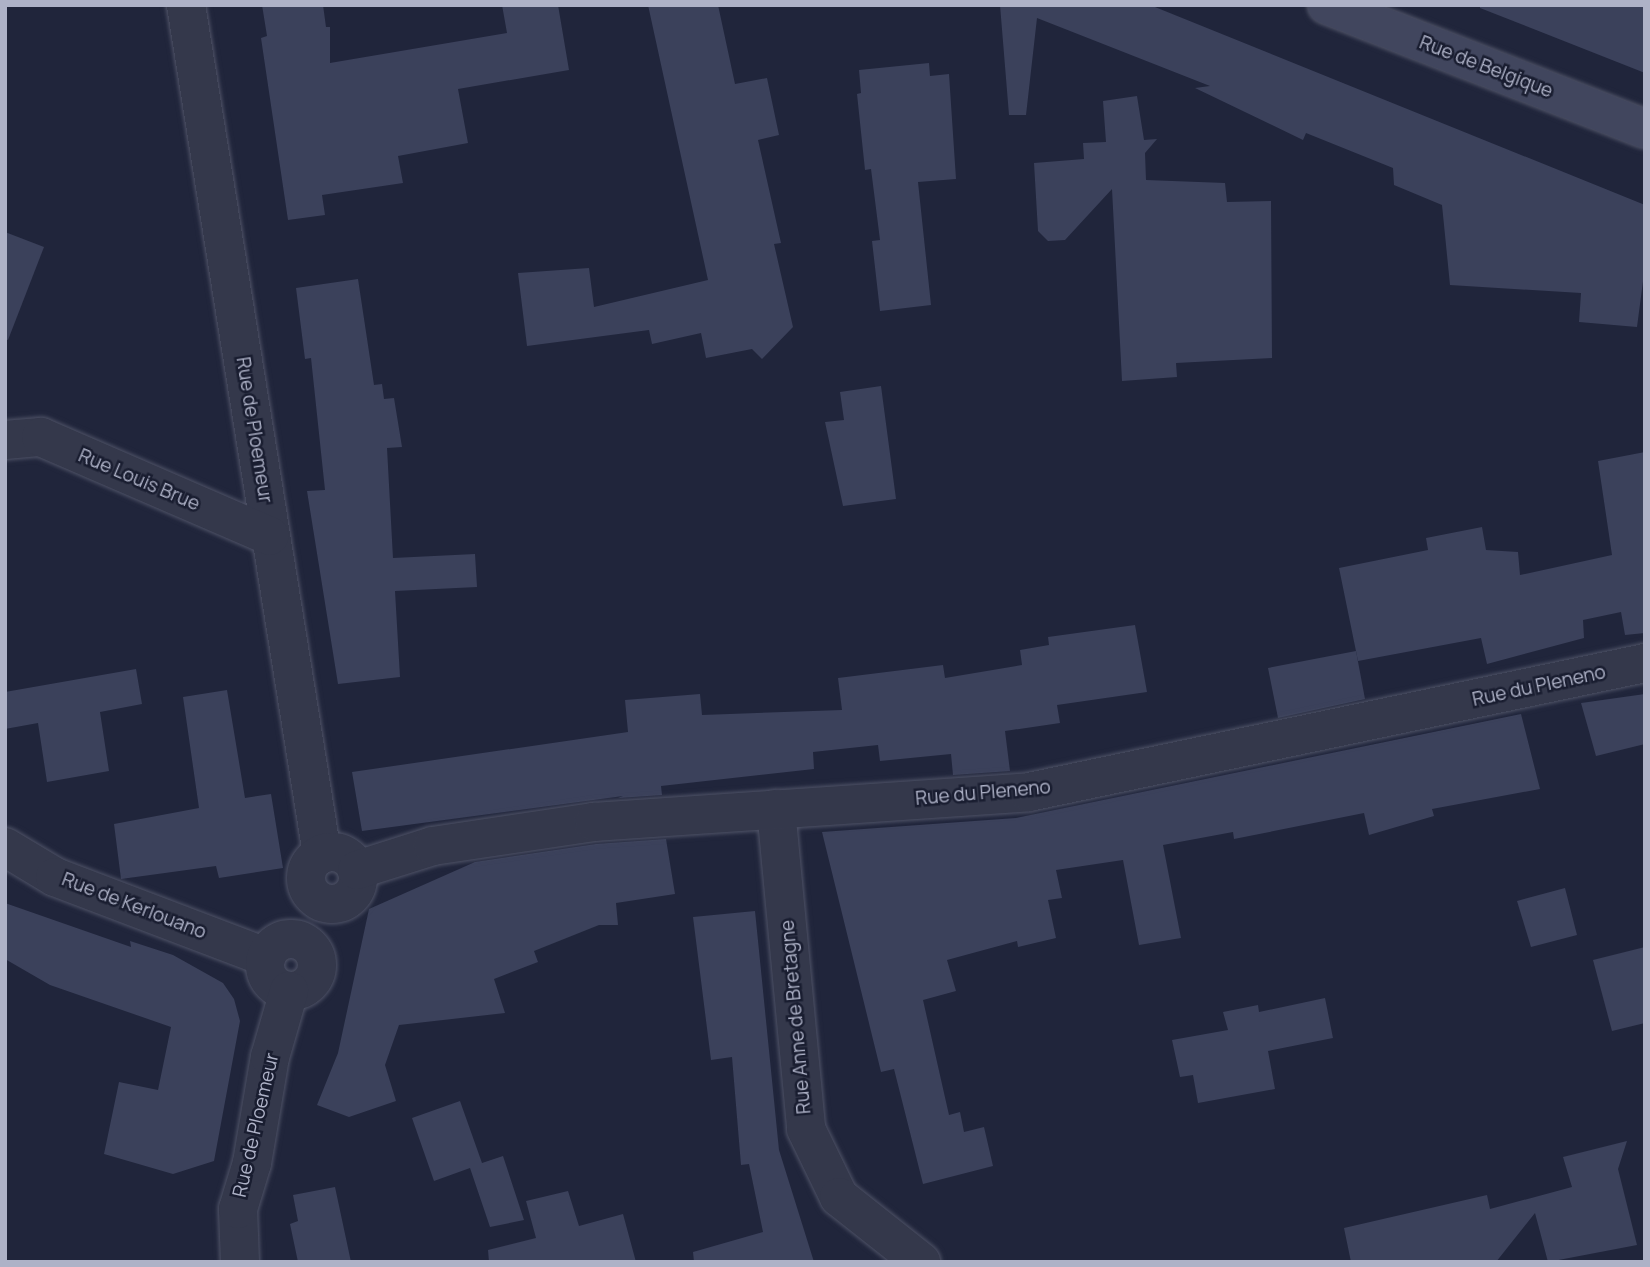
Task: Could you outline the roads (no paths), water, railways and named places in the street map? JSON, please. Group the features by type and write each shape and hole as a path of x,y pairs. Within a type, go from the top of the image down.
{"main road":[{"name":"Rue de Belgique","path":"1327,5 1645,129"}],"street":[{"name":"Rue de Ploemeur","path":"186,5 270,536 314,863"},
{"name":"Rue Louis Brue","path":"5,440 41,437 270,536"},
{"name":"Rue du Pleneno","path":"355,882 433,846 568,826 1028,792 1645,663"},
{"name":"Rue Anne de Bretagne","path":"776,809 806,1129 839,1197 921,1262"},
{"name":"Rue de Kerlouano","path":"5,847 55,877 267,954"},
{"path":"302,982 268,977 267,954 314,863 339,853 355,882"},
{"name":"Rue de Ploemeur","path":"240,1262 237,1209 252,1163 270,1057 302,982 355,882"}]}
